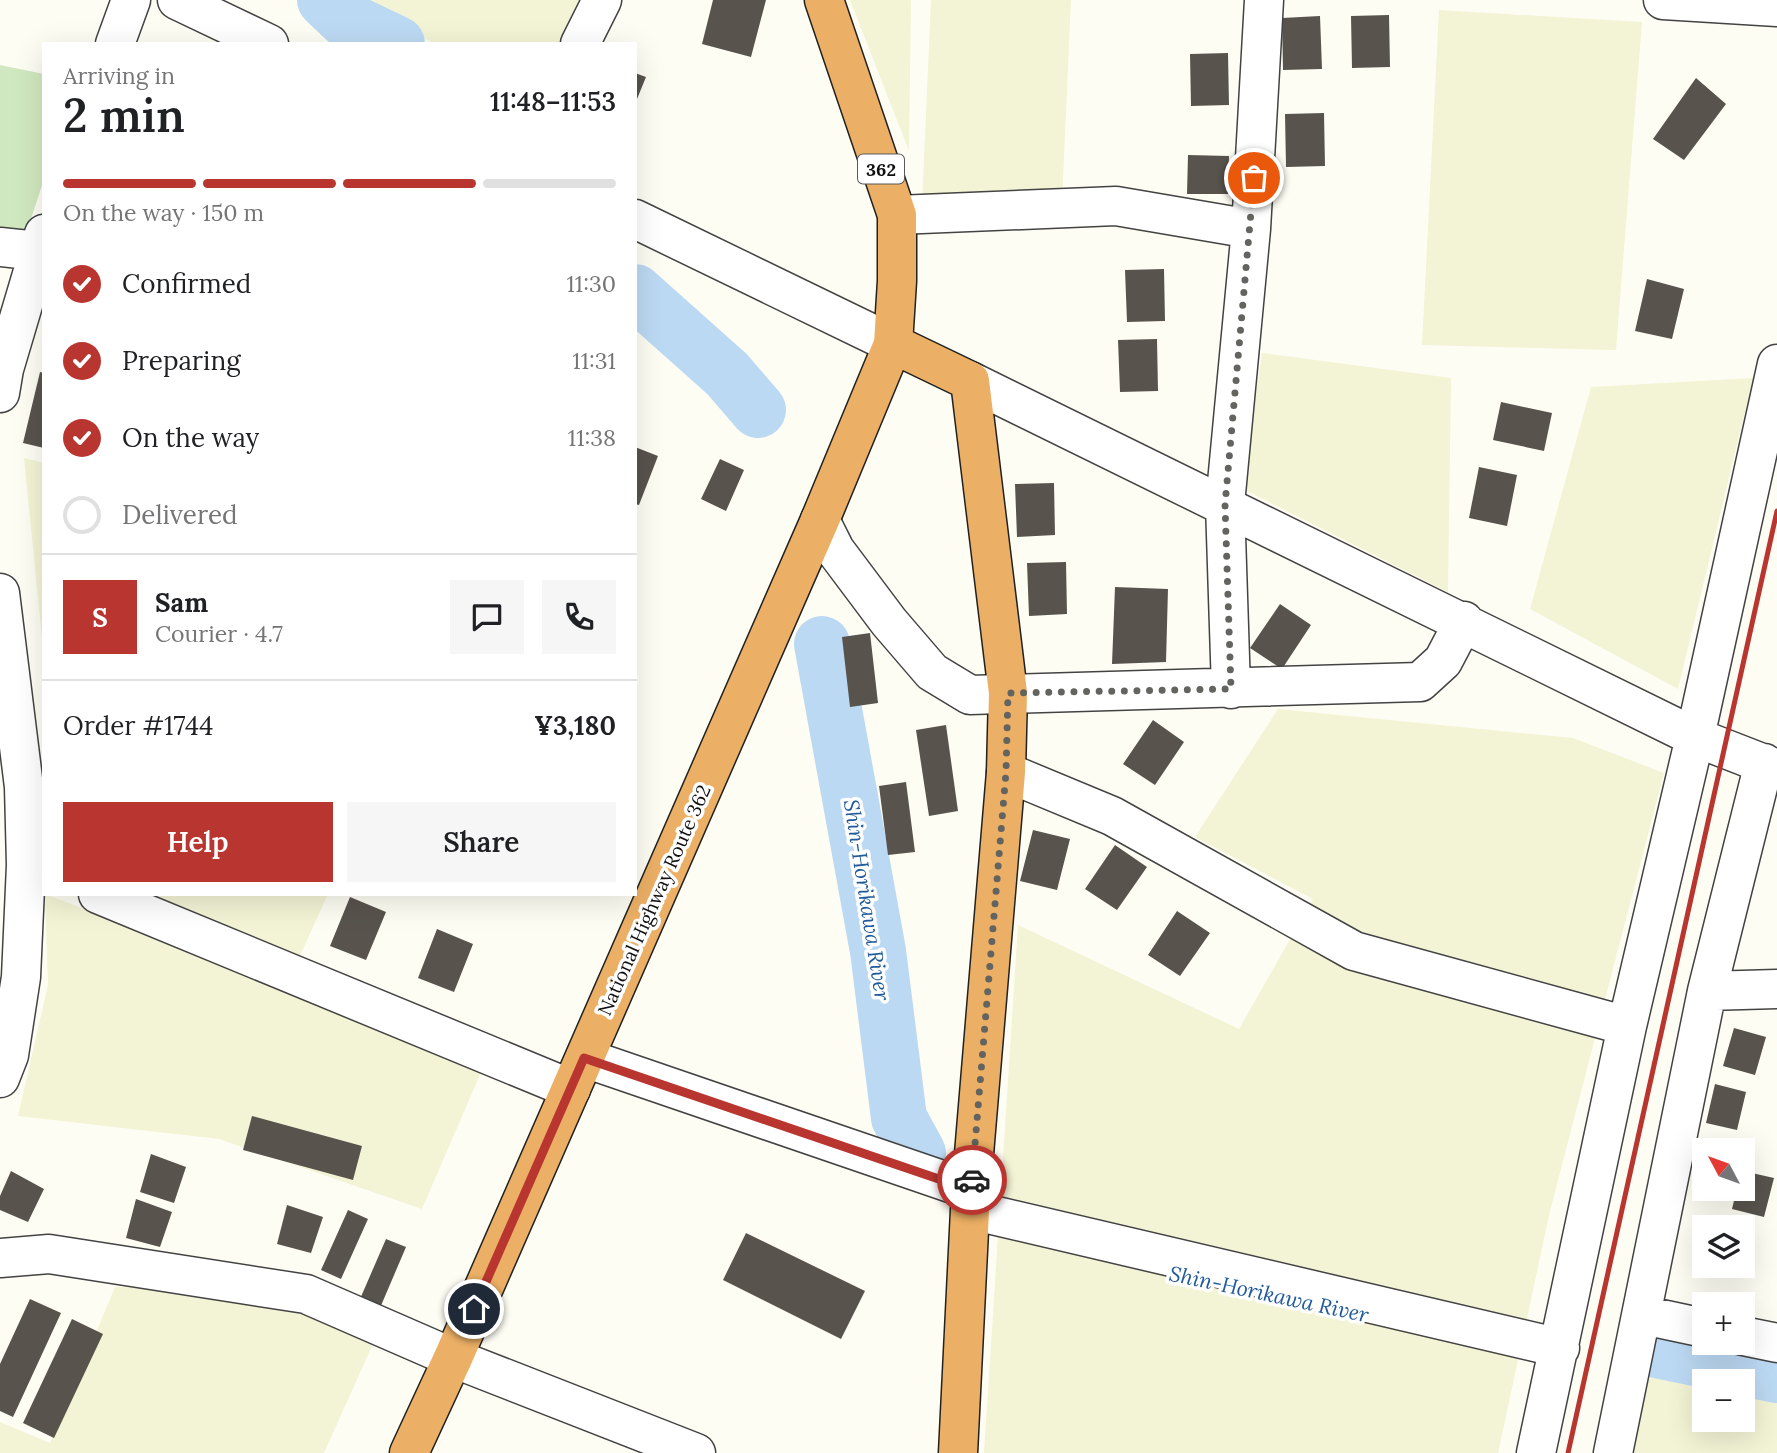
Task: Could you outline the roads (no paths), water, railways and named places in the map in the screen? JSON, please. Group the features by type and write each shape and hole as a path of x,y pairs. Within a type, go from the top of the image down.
{"highway":[{"name":"National Highway Route 362","path":"409,1453 820,520 893,344 897,215 824,0"},
{"path":"893,344 970,381 1008,693 1006,772 971,1200 958,1453"}],"street":[{"path":"116,42 131,0"},
{"path":"177,0 265,42"},
{"path":"581,42 602,0"},
{"path":"1231,689 1225,505 1251,229 1264,0"},
{"path":"1663,0 1777,7"},
{"path":"897,215 1116,206 1251,229"},
{"path":"637,220 893,344"},
{"path":"0,247 41,242 4,369 0,393"},
{"path":"1536,1453 1627,1026 1695,737 1777,364"},
{"path":"970,381 1464,621 1695,737 1770,766 1707,991 1613,1453"},
{"path":"820,520 835,550 856,580 932,672 970,695 1419,682 1443,661 1464,621"},
{"path":"0,593 35,868 9,1055 0,1078"},
{"path":"1006,772 1112,816 1354,951 1627,1026"},
{"path":"103,896 578,1073 971,1200 1560,1348"},
{"path":"1707,991 1777,989"},
{"path":"0,1258 48,1254 306,1294 453,1358 696,1453"},
{"path":"1643,1315 1692,1325"},
{"path":"1755,1338 1777,1343"}],"waterway":[{"name":"Shin-Horikawa River","path":"325,0 345,19 393,42"},
{"name":"Shin-Horikawa River","path":"637,294 727,374 758,410"},
{"name":"Shin-Horikawa River","path":"822,644 878,951 899,1118 918,1153"},
{"name":"Shin-Horikawa River","path":"1657,1350 1777,1375"}],"railway":[{"path":"1568,1453 1777,511"}]}
